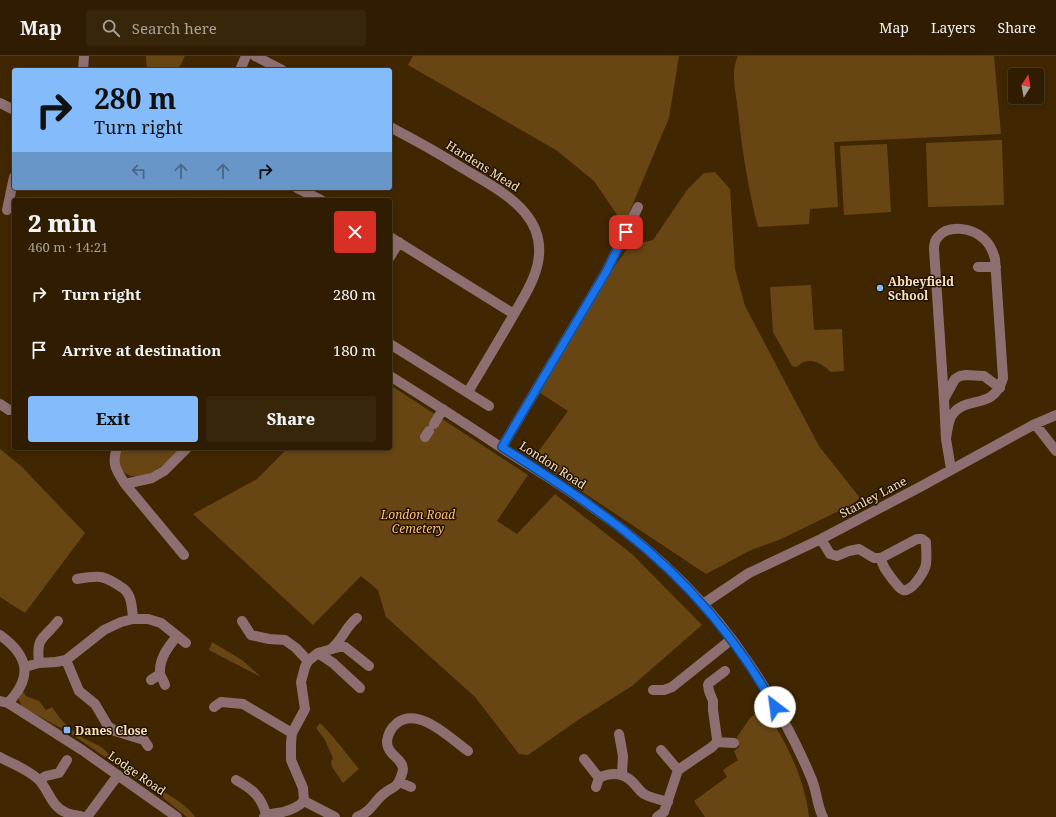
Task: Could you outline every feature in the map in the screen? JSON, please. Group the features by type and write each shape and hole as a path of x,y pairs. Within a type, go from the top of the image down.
{"street":[{"path":"83,68 84,56"},
{"path":"241,68 246,56"},
{"path":"255,56 278,68"},
{"path":"0,103 12,109"},
{"name":"Hardens Mead","path":"392,128 422,144 511,198 527,215 536,234 539,256 534,276 514,314 468,392"},
{"path":"7,210 12,186"},
{"path":"301,190 317,198"},
{"path":"502,447 606,272 638,207"},
{"path":"946,439 951,416 958,409 993,396 1000,388 1003,372 996,267 993,251 984,239 963,229 950,230 943,233 938,237 934,249 946,439 951,469"},
{"path":"394,239 514,314"},
{"path":"978,267 996,267"},
{"path":"392,345 489,406"},
{"path":"944,399 955,379 960,376 984,376 1000,388"},
{"name":"London Road","path":"392,377 566,489 618,526 646,549 689,589 732,639 751,666 794,743 812,782 823,817"},
{"path":"0,404 9,410"},
{"path":"429,431 443,409"},
{"name":"Stanley Lane","path":"703,604 749,573 821,539 1035,424 1056,415"},
{"path":"1035,424 1056,451"},
{"path":"116,450 114,456 115,468 125,484 184,555"},
{"path":"125,484 152,478 164,471 185,450"},
{"path":"821,539 830,554 837,556 849,550 859,549 874,558 881,558 917,539 922,539 926,542 926,565 924,572 912,588 908,590 903,590 898,587 882,564 881,558"},
{"path":"78,579 96,576 104,577 124,589 131,600 133,618"},
{"path":"25,666 66,660 104,630 133,618 155,621 166,626 186,643"},
{"path":"332,648 339,642 350,623 357,618"},
{"path":"242,621 251,635 269,639 285,640 296,648 308,661"},
{"path":"40,663 38,647 40,641 58,622"},
{"path":"0,635 10,642 20,655 25,666 24,678 17,693 4,702"},
{"path":"165,685 160,674 164,655 177,636"},
{"path":"653,690 664,690 672,687 732,639"},
{"path":"304,801 303,788 291,760 292,733 305,709 301,682 305,667 308,661 318,653 332,648 345,648 369,666"},
{"path":"318,653 333,663 360,688"},
{"path":"66,660 79,691 95,704 108,726 115,731 147,741"},
{"path":"658,817 664,812 678,770 712,747 716,742 717,739 713,701 708,683 725,670"},
{"path":"151,680 160,674"},
{"name":"Lodge Road","path":"4,702 118,775 177,817"},
{"path":"214,707 221,702 244,704 292,733"},
{"path":"357,817 366,814 386,792 394,788 399,782 403,769 400,761 392,755 388,747 387,740 390,729 399,721 412,718 426,721 468,751"},
{"path":"619,734 623,756 622,775"},
{"path":"716,742 734,743"},
{"path":"662,750 678,770"},
{"path":"0,757 24,768 39,780 50,800 65,813 78,814 83,817"},
{"path":"584,759 597,782 606,774 622,775 629,779 638,790 646,795 668,802"},
{"path":"39,780 46,776 59,773 66,760"},
{"path":"87,817 118,775"},
{"path":"236,780 252,784 263,802 265,816 297,807 304,801"},
{"path":"399,782 411,788"},
{"path":"304,801 335,817"}],"green space":[{"path":"146,56 185,56 179,68 147,68"},
{"path":"413,56 679,56 669,118 624,225 594,181 556,150 408,65"},
{"path":"738,56 994,56 1001,134 834,142 838,207 810,209 809,224 758,227 751,198 741,140 735,90 734,69"},
{"path":"1002,140 1004,205 928,207 926,143"},
{"path":"887,144 891,212 844,215 840,146"},
{"path":"715,172 730,189 735,269 745,306 819,446 860,498 851,505 779,540 751,550 706,574 533,459 568,411 540,393 610,273 629,246 653,240 687,190 704,173"},
{"path":"811,285 814,330 842,329 844,371 831,372 819,363 812,361 804,362 796,367 792,366 773,332 770,287"},
{"name":"London Road Cemetery","path":"392,386 528,475 497,521 517,534 555,494 632,554 702,625 632,686 578,720 528,755 519,754 475,697 386,617 378,590 361,576 313,625 193,514 257,479 286,450 392,450"},
{"path":"0,449 22,467 85,533 25,613 0,597"},
{"path":"120,450 178,450 155,471 150,474 138,476 132,476 123,471 118,460"},
{"path":"212,642 242,660 261,677 209,650"},
{"path":"23,691 26,696 39,701 46,710 52,707 64,723 76,733 99,746 108,754 113,755 116,760 122,762 125,766 137,774 138,777 144,782 147,780 180,802 195,817 187,817 157,793 70,733 22,707 18,697"},
{"path":"755,698 757,698 775,726 790,754 802,785 809,817 705,817 694,801 727,777 723,770 738,760 734,751 739,747 737,737 750,718 759,710"},
{"path":"320,723 336,740 359,769 343,783 332,767 331,762 333,758 325,740 316,728"}],"place":[{"name":"Abbeyfield School","path":"880,288"},
{"name":"Danes Close","path":"67,730"}],"route":[{"path":"626,232 606,272 502,447 597,510 646,549 689,589 717,620 738,647 775,707"}]}
